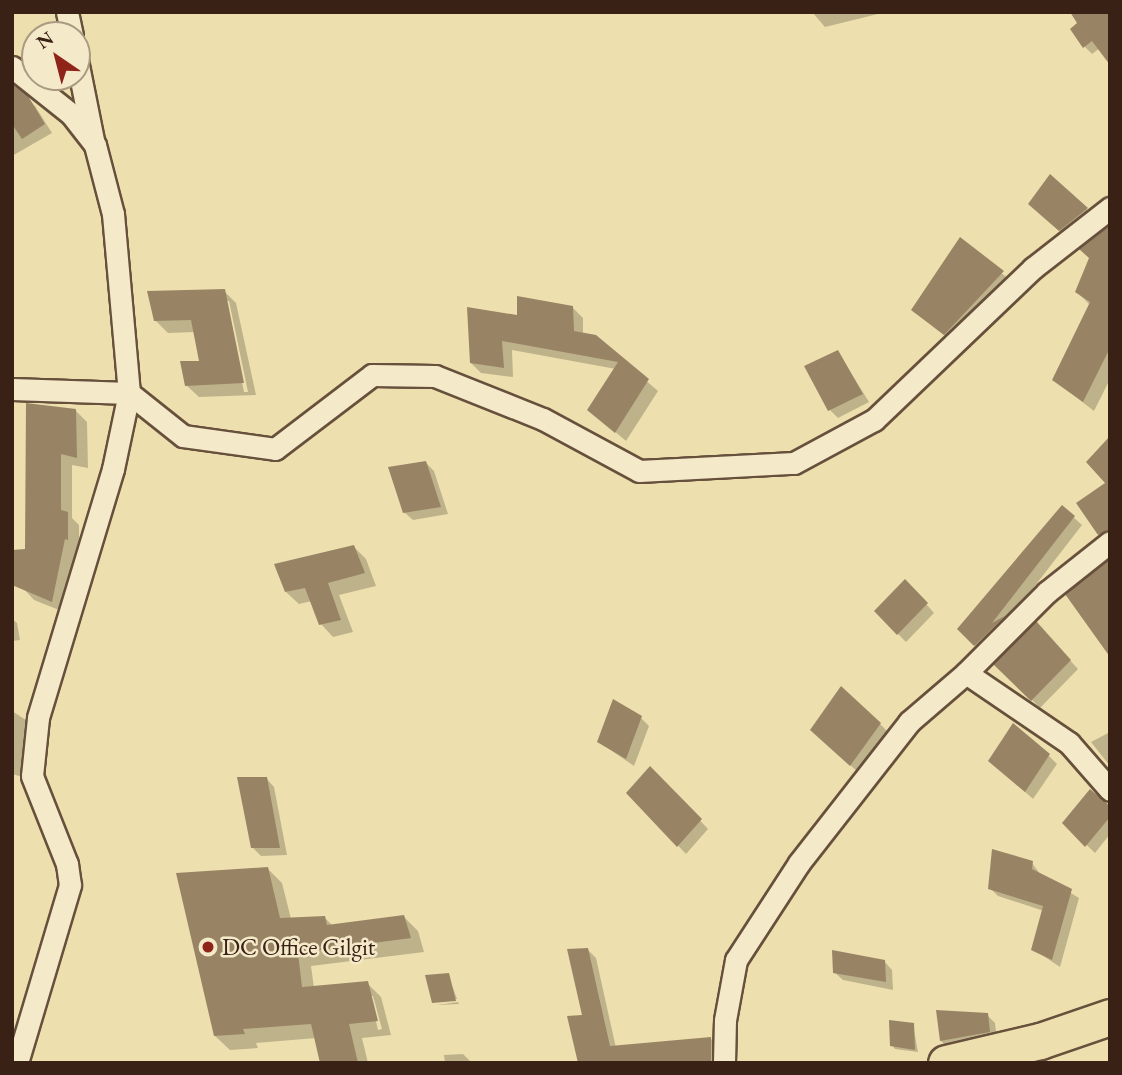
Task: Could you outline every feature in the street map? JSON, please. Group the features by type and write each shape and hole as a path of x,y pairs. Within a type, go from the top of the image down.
{"highway":[{"path":"946,1063 1040,1041 1110,1017"}],"street":[{"path":"12,67 71,114 94,145"},
{"path":"17,1063 69,885 67,864 33,776 38,718 113,469 129,393 113,214 94,145 83,91"},
{"path":"12,388 129,393 183,436 275,449 372,374 435,376 543,419 639,471 794,463 874,420 1033,268 1110,208"},
{"path":"724,1063 725,1020 736,960 799,863 909,722 966,673 1047,592 1110,542"},
{"path":"966,673 1069,743 1110,790"}],"building":[{"path":"1070,12 1110,12 1110,65 1092,41 1083,48 1070,29 1077,23"},
{"path":"12,84 28,96 45,124 22,139 12,124"},
{"path":"1050,174 1088,208 1059,231 1028,204"},
{"path":"1110,225 1110,348 1083,402 1052,380 1090,302 1075,292 1089,258 1079,249"},
{"path":"960,237 1004,271 944,335 911,310"},
{"path":"225,289 244,383 185,386 180,361 199,361 191,320 154,321 147,291"},
{"path":"517,296 573,306 574,331 596,335 649,379 615,433 587,410 618,362 502,341 504,368 470,363 467,307 517,315"},
{"path":"838,350 863,394 828,411 804,366"},
{"path":"26,403 76,409 77,458 61,454 61,510 68,512 68,540 65,539 52,602 12,585 12,550 25,549"},
{"path":"1110,436 1110,529 1098,535 1076,503 1105,483 1086,462"},
{"path":"426,461 441,507 403,513 388,467"},
{"path":"1062,505 1075,516 992,623 1005,616 974,646 957,629"},
{"path":"354,545 365,573 328,583 341,620 319,625 305,588 285,592 274,564"},
{"path":"1110,559 1110,657 1065,594"},
{"path":"905,579 928,603 897,635 874,611"},
{"path":"1036,621 1071,660 1031,701 993,664"},
{"path":"841,686 881,723 850,766 810,730"},
{"path":"613,699 642,716 626,759 597,742"},
{"path":"1013,723 1050,754 1025,792 988,761"},
{"path":"650,766 702,819 677,847 626,793"},
{"path":"237,777 267,777 280,848 251,848"},
{"path":"1090,789 1110,806 1110,817 1085,847 1062,823"},
{"path":"992,849 1033,861 1032,869 1072,889 1052,960 1031,950 1043,906 988,889"},
{"path":"268,867 280,918 325,916 327,925 404,915 411,938 298,953 302,987 368,981 378,1021 349,1024 358,1063 320,1063 311,1024 243,1029 245,1034 214,1036 176,873"},
{"path":"588,948 610,1046 711,1037 711,1063 578,1063 567,1016 582,1015 567,949"},
{"path":"832,950 885,960 886,982 833,973"},
{"path":"449,973 456,1001 432,1003 425,975"},
{"path":"936,1010 988,1013 990,1032 940,1041"},
{"path":"889,1020 914,1023 915,1050 890,1046"}],"place":[{"name":"DC Office Gilgit","path":"208,947"}]}
